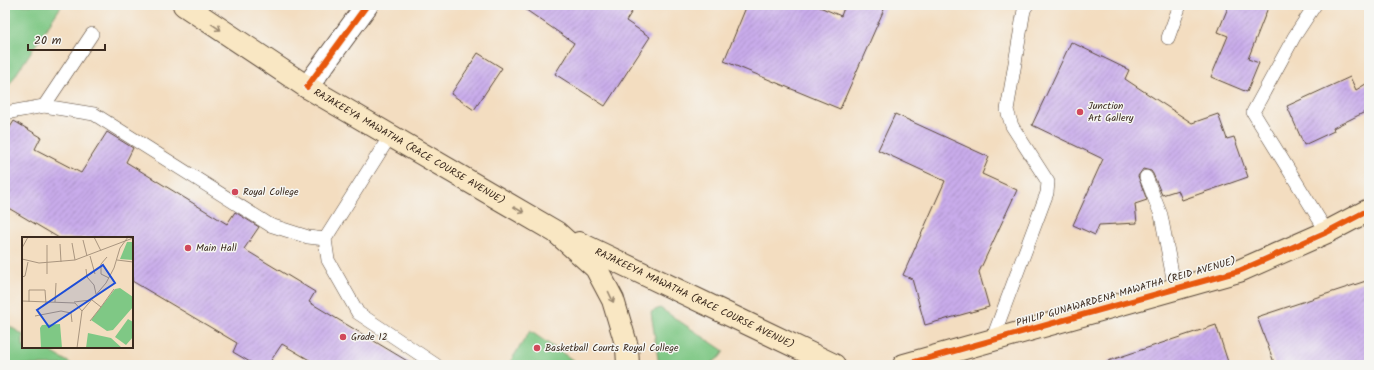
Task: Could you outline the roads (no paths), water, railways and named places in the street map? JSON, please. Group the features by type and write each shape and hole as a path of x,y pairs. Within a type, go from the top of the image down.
{"main road":[{"name":"RAJAKEEYA MAWATHA (RACE COURSE AVENUE)","path":"184,5 307,87 556,232 834,365"},
{"name":"PHILIP GUNAWARDENA MAWATHA (REID AVENUE)","path":"904,365 1239,271 1327,232 1369,210"},
{"name":"RAJAKEEYA MAWATHA (RACE COURSE AVENUE)","path":"556,232 596,268 614,300 627,347 628,365"}],"street":[{"path":"307,87 367,5"}],"lane":[{"path":"992,340 1048,193 1048,182 1012,126 1007,110 1024,10 1027,5"},
{"path":"1168,38 1180,5"},
{"path":"1315,5 1294,37 1253,112 1327,232"},
{"path":"44,106 92,34"},
{"path":"5,113 44,106 94,114 270,224 308,237 325,239"},
{"path":"390,136 325,239 328,260 358,313 436,365"},
{"path":"1146,177 1161,215 1175,289"}],"place":[{"name":"Junction Art Gallery","path":"1080,112"},
{"name":"Royal College","path":"235,192"},
{"name":"Main Hall","path":"188,248"},
{"name":"Grade 12","path":"343,337"},
{"name":"Basketball Courts Royal College","path":"537,348"}]}
